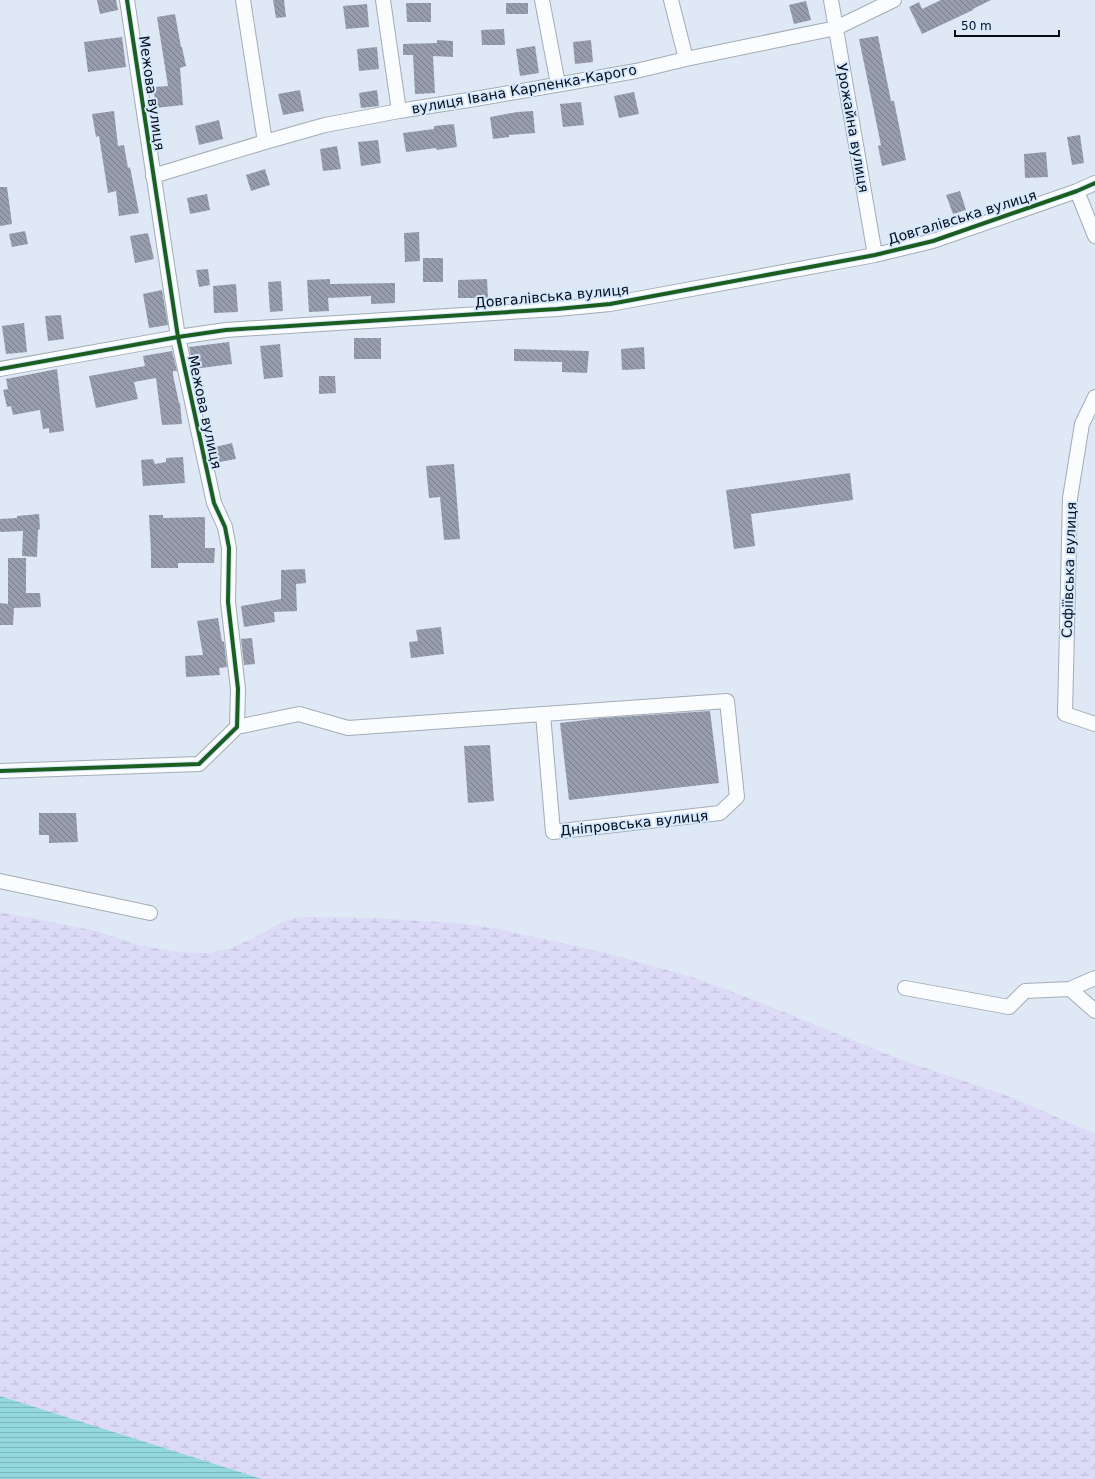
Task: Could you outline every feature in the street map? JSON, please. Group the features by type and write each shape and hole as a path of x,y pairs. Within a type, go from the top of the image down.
{"street":[{"name":"Межова вулиця","path":"127,0 178,337 214,503 225,527 228,548 228,602 238,689 237,727"},
{"path":"243,0 265,142"},
{"path":"383,0 399,111"},
{"path":"542,0 558,84"},
{"path":"671,0 686,59"},
{"name":"Урожайна вулиця","path":"831,0 875,255"},
{"name":"вулиця Івана Карпенка-Карого","path":"153,176 325,125 636,71 686,59 836,28 894,0"},
{"name":"Довгалівська вулиця","path":"0,369 178,337 226,330 557,309 610,304 875,255 933,241 1077,191 1095,183"},
{"path":"1077,191 1095,236"},
{"name":"Софіївська вулиця","path":"1095,397 1082,424 1070,498 1065,714 1095,724"},
{"name":"Дніпровська вулиця","path":"237,727 299,714 348,728 543,714 727,701 737,797 720,813 553,832 543,714"},
{"path":"0,771 199,764 237,727"},
{"path":"0,881 150,912"},
{"path":"905,988 1009,1007 1025,991 1070,989 1095,978"},
{"path":"1070,989 1095,1011"}],"green space":[{"path":"0,912 96,931 139,945 178,952 208,953 232,948 256,937 280,923 305,917 369,918 458,923 494,928 606,953 692,977 749,998 899,1059 1011,1097 1095,1134 1095,1479 262,1479 0,1396"}],"water":[{"path":"0,1396 262,1479 0,1479"}],"building":[{"path":"97,0 116,0 118,10 100,14"},
{"path":"273,0 284,0 286,17 276,18"},
{"path":"941,0 991,0 922,34 909,7 919,2 922,9"},
{"path":"806,1 811,20 794,24 789,5"},
{"path":"406,3 431,3 431,22 407,22"},
{"path":"506,3 528,3 528,14 506,14"},
{"path":"367,4 369,27 346,29 343,6"},
{"path":"175,14 186,66 180,68 183,105 155,108 154,87 168,86 157,17"},
{"path":"504,29 505,45 482,45 481,30"},
{"path":"878,36 891,101 894,101 906,160 882,166 878,146 881,145 859,39"},
{"path":"122,37 126,67 88,72 84,42"},
{"path":"437,40 453,41 453,57 433,56 435,93 415,94 413,55 403,55 403,44 437,43"},
{"path":"591,40 593,62 575,64 573,42"},
{"path":"535,46 539,73 520,76 516,49"},
{"path":"377,47 379,69 359,71 357,49"},
{"path":"300,90 304,111 283,115 278,94"},
{"path":"377,90 379,106 361,108 359,93"},
{"path":"634,92 639,114 619,118 614,96"},
{"path":"581,102 584,125 563,127 560,104"},
{"path":"114,111 118,146 124,145 139,213 119,216 116,191 108,193 99,136 96,137 92,114"},
{"path":"533,111 535,133 509,135 509,137 493,139 490,117 517,112"},
{"path":"219,120 223,139 199,145 195,126"},
{"path":"454,124 457,147 406,152 403,133 434,129 434,126"},
{"path":"1080,135 1084,163 1072,165 1067,137"},
{"path":"378,140 381,163 361,166 358,142"},
{"path":"337,146 341,169 323,171 320,149"},
{"path":"1046,152 1048,177 1025,178 1024,154"},
{"path":"265,169 270,185 251,191 246,175"},
{"path":"0,187 7,187 12,224 0,226"},
{"path":"960,191 966,210 953,214 946,195"},
{"path":"207,194 210,210 190,214 187,198"},
{"path":"25,231 28,244 12,247 9,234"},
{"path":"419,232 420,261 405,262 404,233"},
{"path":"148,233 154,259 135,263 130,236"},
{"path":"423,258 443,258 443,282 423,282"},
{"path":"208,269 210,285 199,287 196,270"},
{"path":"330,279 330,284 395,283 395,303 371,304 371,296 328,298 329,311 309,312 307,280"},
{"path":"487,279 488,298 458,298 458,280"},
{"path":"281,281 283,311 270,312 268,282"},
{"path":"236,284 238,312 214,313 213,286"},
{"path":"162,290 168,325 149,328 143,294"},
{"path":"61,315 64,339 48,341 45,316"},
{"path":"24,323 27,352 6,354 2,326"},
{"path":"354,338 381,338 381,359 354,359"},
{"path":"229,342 232,364 194,369 189,347"},
{"path":"280,344 283,377 264,379 260,346"},
{"path":"644,347 645,369 622,370 621,349"},
{"path":"514,349 589,351 587,373 562,372 562,362 514,361"},
{"path":"172,351 177,371 173,371 173,375 180,403 182,424 162,425 156,378 134,382 138,399 96,408 89,376 145,366 143,356"},
{"path":"57,369 64,431 49,433 49,428 43,429 40,410 13,415 11,406 7,407 3,390 8,389 6,379"},
{"path":"319,376 335,376 336,393 319,394"},
{"path":"232,443 236,459 214,463 211,448"},
{"path":"183,457 185,483 143,486 141,460 153,459 155,464 166,462 166,458"},
{"path":"454,464 460,539 444,540 440,497 429,498 426,466"},
{"path":"850,473 853,500 751,514 755,546 734,549 726,490"},
{"path":"39,514 40,529 38,530 37,557 22,556 23,531 0,532 0,519"},
{"path":"149,515 163,515 163,518 205,517 205,548 215,548 214,563 178,563 178,568 151,568"},
{"path":"8,558 26,558 26,593 40,593 41,607 14,608 13,625 0,625 0,603 8,604"},
{"path":"305,569 306,583 296,584 297,611 274,612 275,622 244,627 241,606 281,599 281,570"},
{"path":"218,618 222,642 224,641 227,667 219,668 220,675 186,677 185,656 203,655 197,621"},
{"path":"441,627 444,654 411,658 409,642 418,641 416,630"},
{"path":"252,638 255,664 244,665 241,639"},
{"path":"710,711 719,783 569,800 560,723 602,718"},
{"path":"490,745 494,801 468,803 464,746"},
{"path":"39,813 76,813 78,842 49,843 49,835 39,835"}],"cycle path":[{"path":"0,771 199,764 237,727 238,689 228,602 229,548 225,527 214,503 178,337 127,0"},
{"path":"0,369 178,337 226,330 557,309 610,304 875,255 933,241 1077,191 1095,183"}]}
